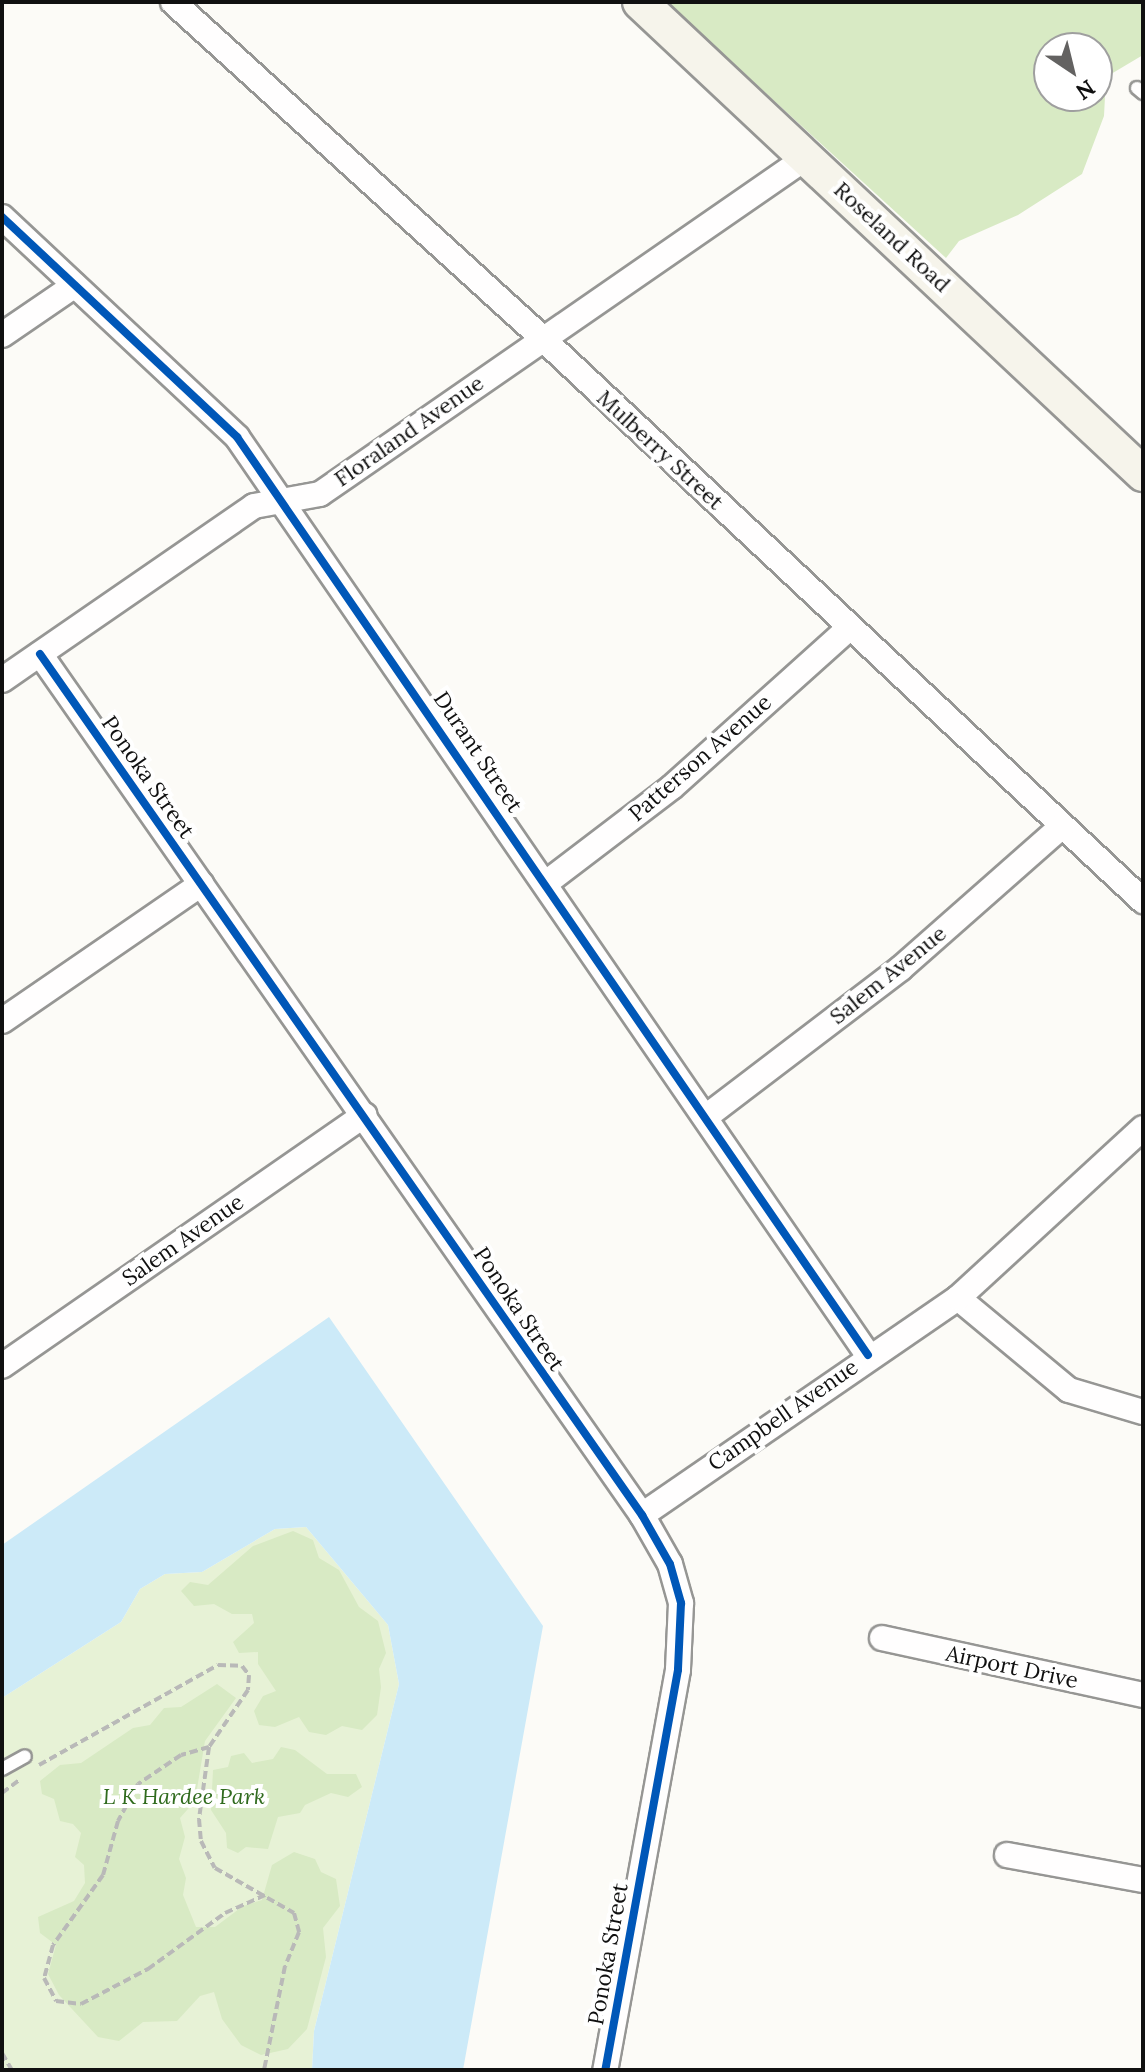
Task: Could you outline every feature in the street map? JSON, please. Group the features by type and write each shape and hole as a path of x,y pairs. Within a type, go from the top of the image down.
{"main road":[{"name":"Roseland Road","path":"640,2 1143,474"}],"street":[{"name":"Mulberry Street","path":"173,2 542,338 1143,901"},
{"name":"Floraland Avenue","path":"2,680 254,506 320,494 807,157"},
{"name":"Durant Street","path":"2,217 237,437 707,1116 868,1355"},
{"path":"2,335 75,285"},
{"name":"Patterson Avenue","path":"546,883 672,787 849,628"},
{"name":"Ponoka Street","path":"40,654 642,1515 670,1564 681,1603 678,1670 605,2070"},
{"name":"Salem Avenue","path":"707,1116 901,968 1062,826"},
{"path":"2,1021 201,884"},
{"name":"Salem Avenue","path":"2,1366 365,1115"},
{"name":"Campbell Avenue","path":"642,1515 868,1355 958,1298 1143,1128"},
{"path":"958,1298 1069,1390 1143,1412"},
{"name":"Airport Drive","path":"882,1638 1143,1695"},
{"path":"1007,1855 1143,1880"}],"lane":[{"path":"2,1769 25,1756"}],"path":[{"path":"2,1793 66,1746 141,1712 218,1665 242,1666 249,1675 248,1690 209,1747 200,1803 201,1841 215,1868 294,1913 299,1932 285,1966 264,2070"},
{"path":"209,1747 181,1755 138,1784 118,1821 103,1875 53,1945 44,1978 56,2001 81,2004 148,1969 249,1899 266,1896"},
{"path":"2,2053 12,2070"}],"green space":[{"path":"666,2 1143,2 1143,55 1113,73 1113,32 1033,32 1033,112 1104,112 1104,116 1082,174 1018,215 959,241 946,258"},
{"name":"L K Hardee Park","path":"306,1527 388,1625 399,1684 314,2031 312,2070 2,2070 2,1698 121,1622 140,1589 165,1574 202,1572 275,1529"},
{"path":"293,1531 313,1540 319,1558 339,1570 359,1607 378,1621 386,1653 379,1669 381,1687 377,1715 362,1730 342,1726 326,1735 309,1732 299,1717 275,1727 259,1725 254,1711 263,1696 276,1691 258,1664 258,1652 239,1653 233,1642 254,1623 252,1614 232,1614 214,1604 194,1606 181,1591 190,1582 208,1585 253,1546"},
{"path":"217,1684 236,1698 205,1741 195,1801 180,1818 185,1837 179,1859 186,1878 183,1895 196,1927 215,1927 243,1906 262,1900 272,1865 294,1852 315,1859 321,1872 336,1879 340,1906 323,1928 326,1957 307,2029 288,2049 261,2055 241,2045 222,2019 214,1992 200,1996 177,2021 143,2022 119,2041 98,2037 59,1995 48,1974 56,1945 40,1933 38,1917 74,1901 85,1883 84,1865 75,1857 81,1833 73,1824 60,1821 54,1799 42,1794 40,1781 60,1765 81,1763 133,1728 150,1725 164,1708 181,1707"},
{"path":"281,1747 295,1750 327,1774 356,1774 362,1787 348,1797 331,1793 305,1805 300,1813 278,1817 268,1849 246,1847 238,1853 227,1848 226,1833 211,1810 213,1770 228,1767 231,1756 244,1753 252,1763 273,1759"}],"water":[{"path":"329,1317 543,1626 463,2070 312,2070 314,2031 399,1684 388,1625 306,1527 275,1529 202,1572 165,1574 140,1589 121,1622 2,1698 2,1545"}],"cycle path":[{"path":"2,217 237,437 868,1355"},
{"path":"40,654 642,1515 670,1564 681,1603 678,1670 605,2070"}]}
